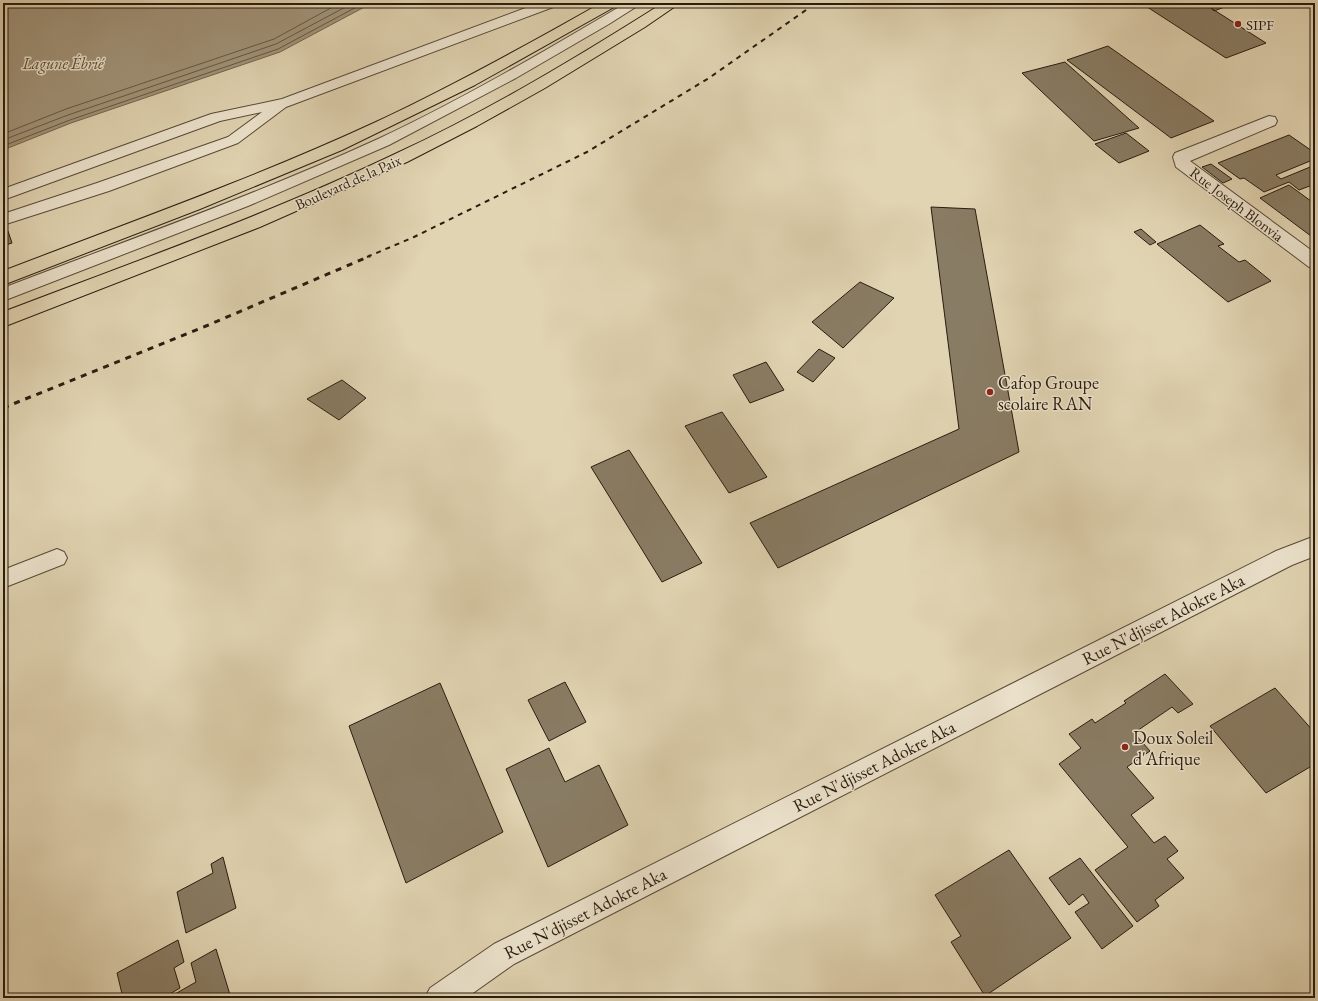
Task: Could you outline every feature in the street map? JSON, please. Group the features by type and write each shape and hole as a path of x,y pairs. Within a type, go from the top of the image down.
{"main road":[{"path":"3,278 276,172 382,125 489,72 610,3"},
{"name":"Boulevard de la Paix","path":"3,320 286,209 401,158 513,100 628,32 673,3"}],"street":[{"name":"Rue Joseph Blonvia","path":"1269,121 1181,157 1182,162 1315,262"},
{"name":"Rue N'djisset Adokre Aka","path":"440,998 504,954 1284,558 1315,546"}],"lane":[{"path":"3,195 216,117 286,103 550,3"},
{"name":"Boulevard de la Paix","path":"3,295 279,186 384,142 495,84 635,3"},
{"path":"3,220 103,187 232,140 286,103"},
{"path":"3,579 57,558"}],"water":[{"name":"Lagune Ébrié","path":"3,3 372,3 280,52 71,123 3,150"}],"building":[{"path":"1141,3 1203,3 1266,43 1226,58"},
{"path":"1206,3 1235,3 1214,11"},
{"path":"1108,46 1214,121 1171,138 1067,60"},
{"path":"1065,62 1139,128 1094,141 1022,73"},
{"path":"1126,133 1149,151 1119,163 1095,144"},
{"path":"1289,135 1315,153 1315,159 1276,175 1281,179 1315,165 1315,184 1299,190 1289,182 1264,192 1244,178 1240,179 1218,163"},
{"path":"1211,164 1232,179 1223,183 1202,167"},
{"path":"1289,185 1315,204 1315,239 1260,198"},
{"path":"931,207 975,209 1019,452 778,568 750,523 959,429"},
{"path":"1200,225 1224,244 1218,246 1239,262 1245,260 1271,281 1228,302 1157,244"},
{"path":"1141,229 1156,242 1150,245 1134,232"},
{"path":"8,231 12,243 3,246 3,233"},
{"path":"860,282 894,298 843,348 812,322"},
{"path":"819,349 835,358 813,382 797,372"},
{"path":"766,362 784,390 750,403 733,375"},
{"path":"342,380 366,398 339,420 307,399"},
{"path":"722,412 767,477 729,493 685,426"},
{"path":"629,450 702,563 662,582 591,467"},
{"path":"1165,674 1193,704 1178,713 1172,707 1134,733 1150,751 1127,767 1154,798 1131,815 1154,843 1165,836 1178,851 1167,859 1184,878 1155,900 1159,906 1137,922 1095,870 1128,847 1059,764 1081,748 1069,734 1092,719 1095,723 1126,703 1124,701"},
{"path":"565,682 586,722 549,741 528,700"},
{"path":"440,683 503,832 406,883 349,726"},
{"path":"1275,688 1315,733 1315,764 1266,793 1210,726"},
{"path":"549,748 565,782 599,765 628,825 548,867 506,769"},
{"path":"1009,850 1071,938 985,996 951,942 961,936 935,895"},
{"path":"223,857 236,908 186,933 177,892 213,873 211,864"},
{"path":"1080,858 1133,926 1102,949 1075,912 1089,903 1083,894 1069,905 1049,878"},
{"path":"178,940 184,962 174,968 180,988 163,998 123,998 117,973"},
{"path":"216,949 231,998 168,998 196,982 191,963"}],"railway":[{"path":"367,257 414,237 587,152 709,78 816,3"},
{"path":"3,408 206,326 370,256"}],"place":[{"name":"SIPF","path":"1238,24"},
{"name":"Cafop Groupe scolaire RAN","path":"990,392"},
{"name":"Doux Soleil d'Afrique","path":"1125,747"}]}
